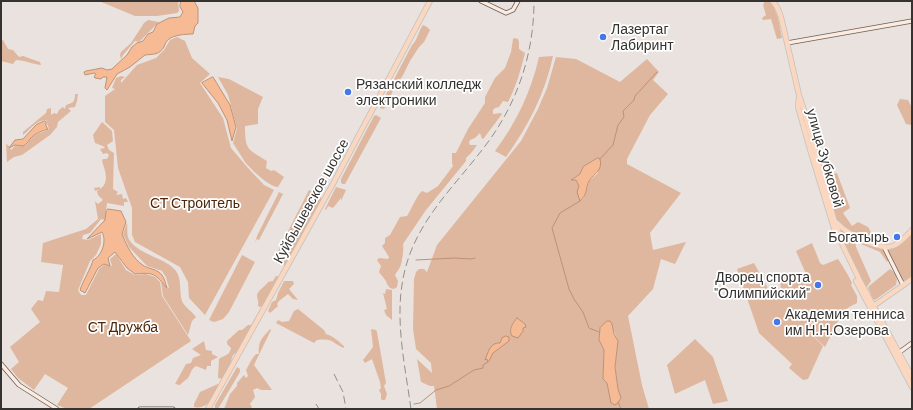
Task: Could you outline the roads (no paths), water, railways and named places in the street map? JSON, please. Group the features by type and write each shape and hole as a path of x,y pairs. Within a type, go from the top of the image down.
{"main road":[{"name":"Куйбышевское шоссе","path":"209,409 334,182 431,1"},
{"name":"улица Зубковой","path":"773,1 781,17 813,153 836,225 849,259 912,387"},
{"path":"836,225 862,240 884,247 900,243 912,230"},
{"path":"872,307 912,279"},
{"name":"улица Зубковой","path":"897,354 912,377"}],"street":[{"path":"481,1 506,13 512,10 518,1"},
{"path":"786,43 912,21"},
{"path":"884,247 903,285"},
{"path":"897,354 912,343"},
{"path":"1,364 19,385 57,409"},
{"path":"140,409 173,409"}],"waterway":[{"path":"600,159 613,145 618,125 624,117 623,111 657,72"},
{"path":"580,201 560,213 552,228 569,289 583,312 589,328 599,332"},
{"path":"416,260 475,258"},
{"path":"414,404 420,403 436,390 449,386 474,370 483,368 483,365 488,362"},
{"path":"618,402 621,409"}],"railway":[{"path":"411,409 400,324 401,291 409,256 426,223 447,193 494,134 513,98 527,61 531,41 534,1"},
{"path":"334,374 343,392 346,409"},
{"path":"316,404 319,409"}],"place":[{"name":"Лазертаг Лабиринт","path":"603,37"},
{"name":"Рязанский колледж электроники","path":"348,92"},
{"name":"Богатырь","path":"897,237"},
{"name":"Дворец спорта \"Олимпийский\"","path":"818,285"},
{"name":"Академия тенниса им Н.Н.Озерова","path":"777,322"}],"park label":[{"name":"СТ Строитель","path":"195,203"},
{"name":"СТ Дружба","path":"123,327"}]}
